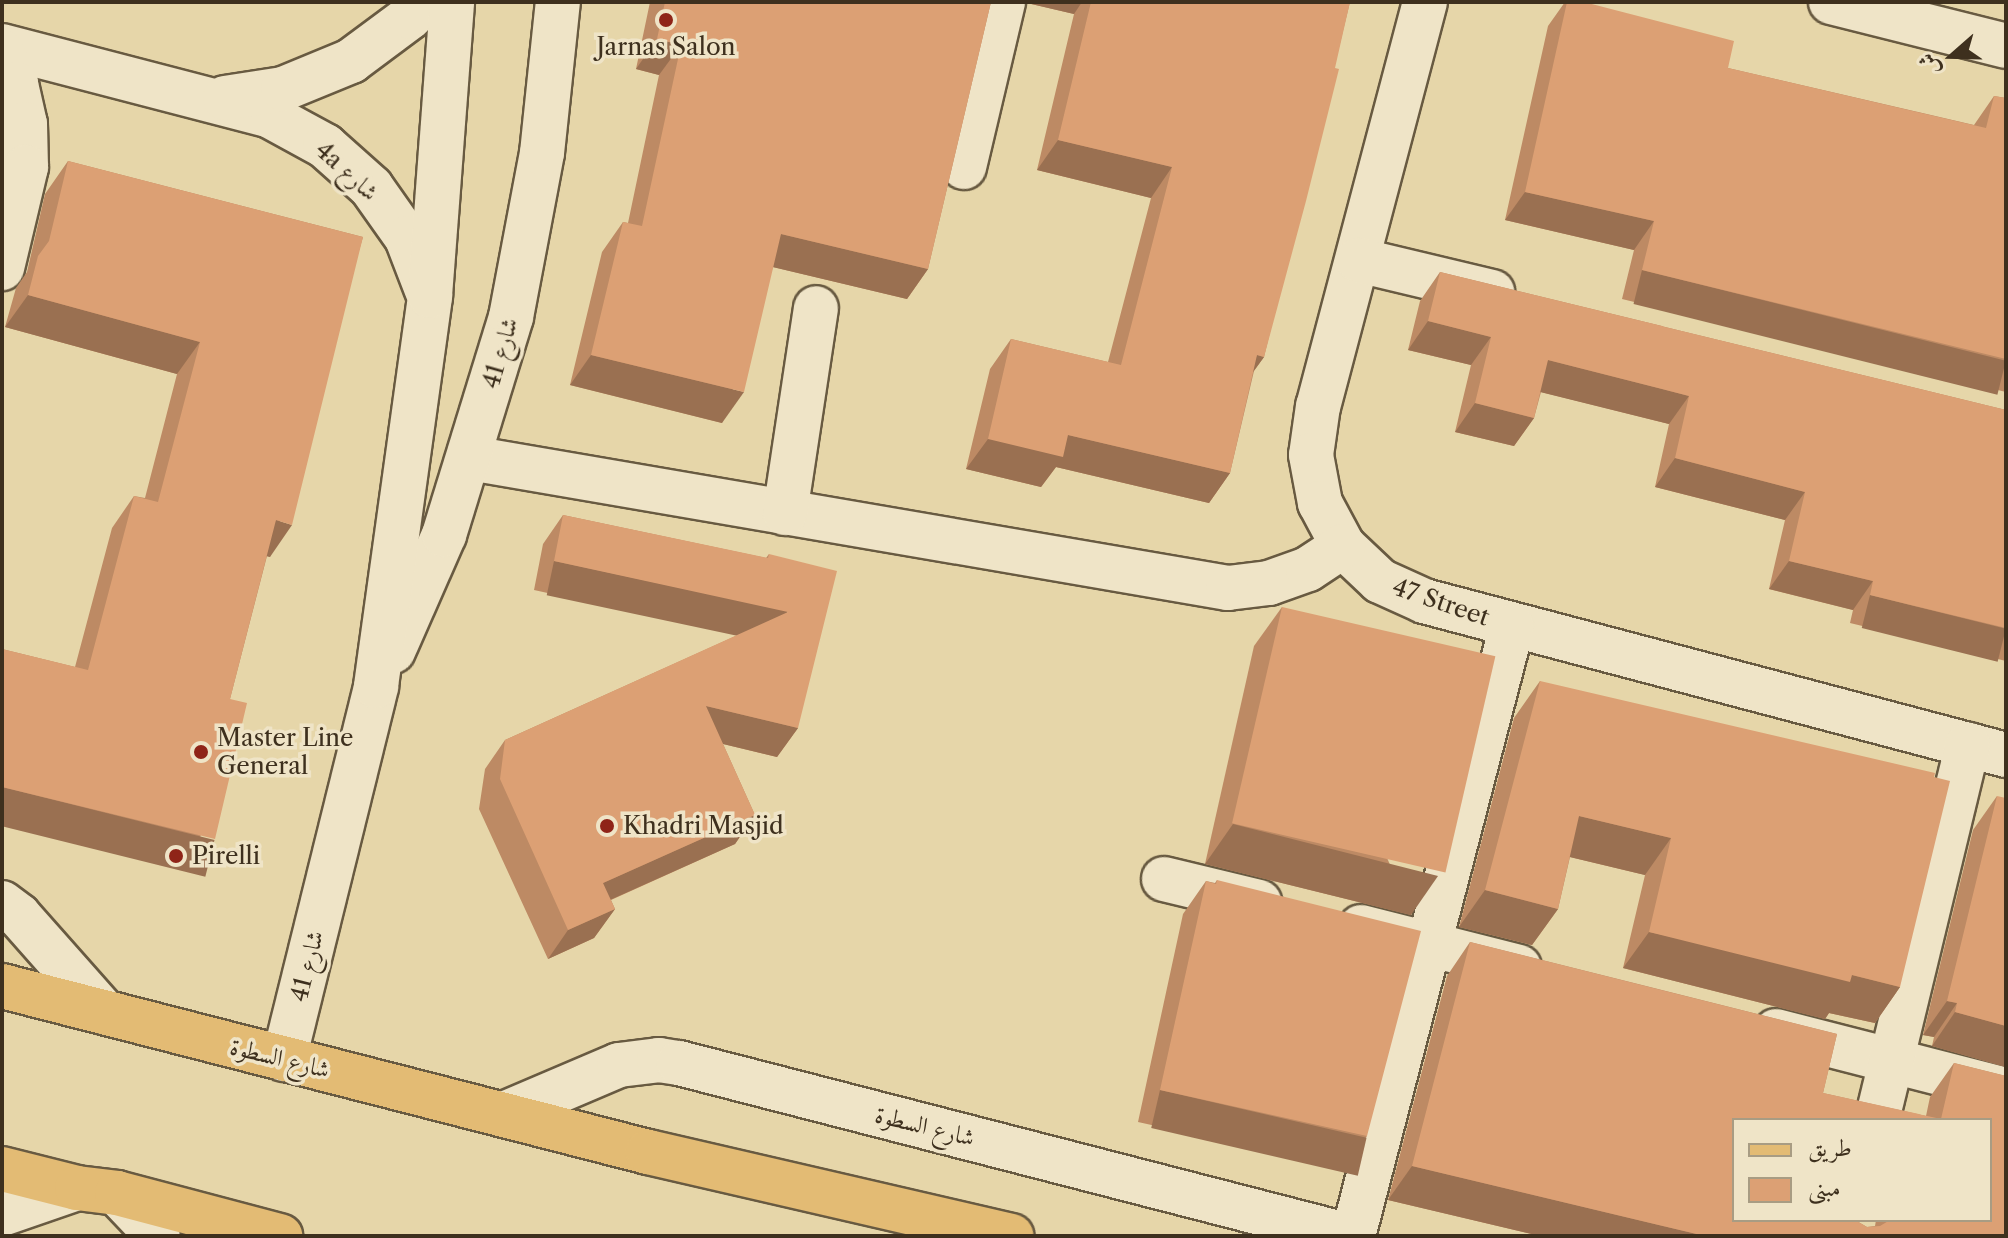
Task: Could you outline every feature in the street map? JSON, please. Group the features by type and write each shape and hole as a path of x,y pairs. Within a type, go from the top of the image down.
{"main road":[{"name":"شارع السطوة","path":"2,986 648,1152 1011,1236"},
{"path":"2,1169 280,1236"}],"street":[{"name":"4a شارع","path":"215,100 283,89 351,61 410,17 422,2"},
{"name":"شارع 41","path":"284,1059 376,686 430,296 452,2"},
{"name":"شارع 41","path":"376,686 438,548 470,458 511,317 542,153 558,2"},
{"path":"964,167 1003,2"},
{"name":"47 Street","path":"1425,2 1318,406 1311,455 1320,503 1343,546 1380,581 1424,601 1987,750"},
{"path":"1831,2 2006,46"},
{"name":"4a شارع","path":"2,46 270,116 325,146 371,187 407,238 430,296"},
{"path":"2,52 16,84 25,124 26,167 2,268"},
{"path":"1358,260 1528,301"},
{"path":"785,513 816,308"},
{"path":"470,458 1228,588 1269,583 1308,569 1343,546"},
{"path":"1352,1236 1512,626"},
{"path":"1878,1118 1987,750"},
{"path":"1164,879 1552,975"},
{"path":"2,903 19,916 104,1012"},
{"path":"1737,1022 2006,1090"},
{"name":"شارع السطوة","path":"504,1114 619,1065 669,1061 1352,1236"},
{"path":"2,1214 97,1190 158,1236"}],"building":[{"path":"665,2 991,2 928,269 781,234 744,392 591,355 623,222 642,226 681,45 657,39"},
{"path":"1091,2 1350,2 1335,68 1339,69 1306,201 1264,357 1257,355 1230,473 1068,435 1063,457 988,439 1011,339 1121,365 1172,167 1058,140"},
{"path":"1567,2 1584,2 1734,41 1728,68 1986,128 1994,96 2006,98 2006,359 1642,270 1654,221 1525,192"},
{"path":"68,161 363,237 292,525 276,520 230,699 247,703 215,839 2,787 2,649 88,670 134,496 158,502 200,342 28,295 38,256 49,241"},
{"path":"1440,272 2006,410 2006,628 1870,595 1873,581 1789,561 1805,492 1675,458 1689,396 1548,360 1534,418 1475,403 1491,337 1428,321"},
{"path":"563,515 768,558 769,554 837,571 798,728 706,706 755,815 603,883 615,909 568,930 500,779 505,740 788,612 554,561"},
{"path":"1282,607 1495,656 1445,873 1232,823"},
{"path":"1540,681 1935,773 1934,777 1950,781 1900,987 1852,975 1850,982 1649,932 1671,838 1579,816 1558,909 1485,890"},
{"path":"1997,796 2006,798 2006,1026 1955,1012 1957,1003 1947,1001"},
{"path":"1217,880 1421,931 1367,1136 1160,1090 1206,881 1216,884"},
{"path":"1470,942 1837,1034 1823,1093 1936,1118 1732,1118 1732,1222 1858,1222 1867,1227 1887,1222 1992,1222 1992,1118 1941,1118 1954,1063 2006,1076 2006,1236 1705,1236 1412,1166"}],"place":[{"name":"Jarnas Salon","path":"666,20"},
{"name":"Master Line General","path":"201,752"},
{"name":"Khadri Masjid","path":"607,826"},
{"name":"Pirelli","path":"176,856"}]}
